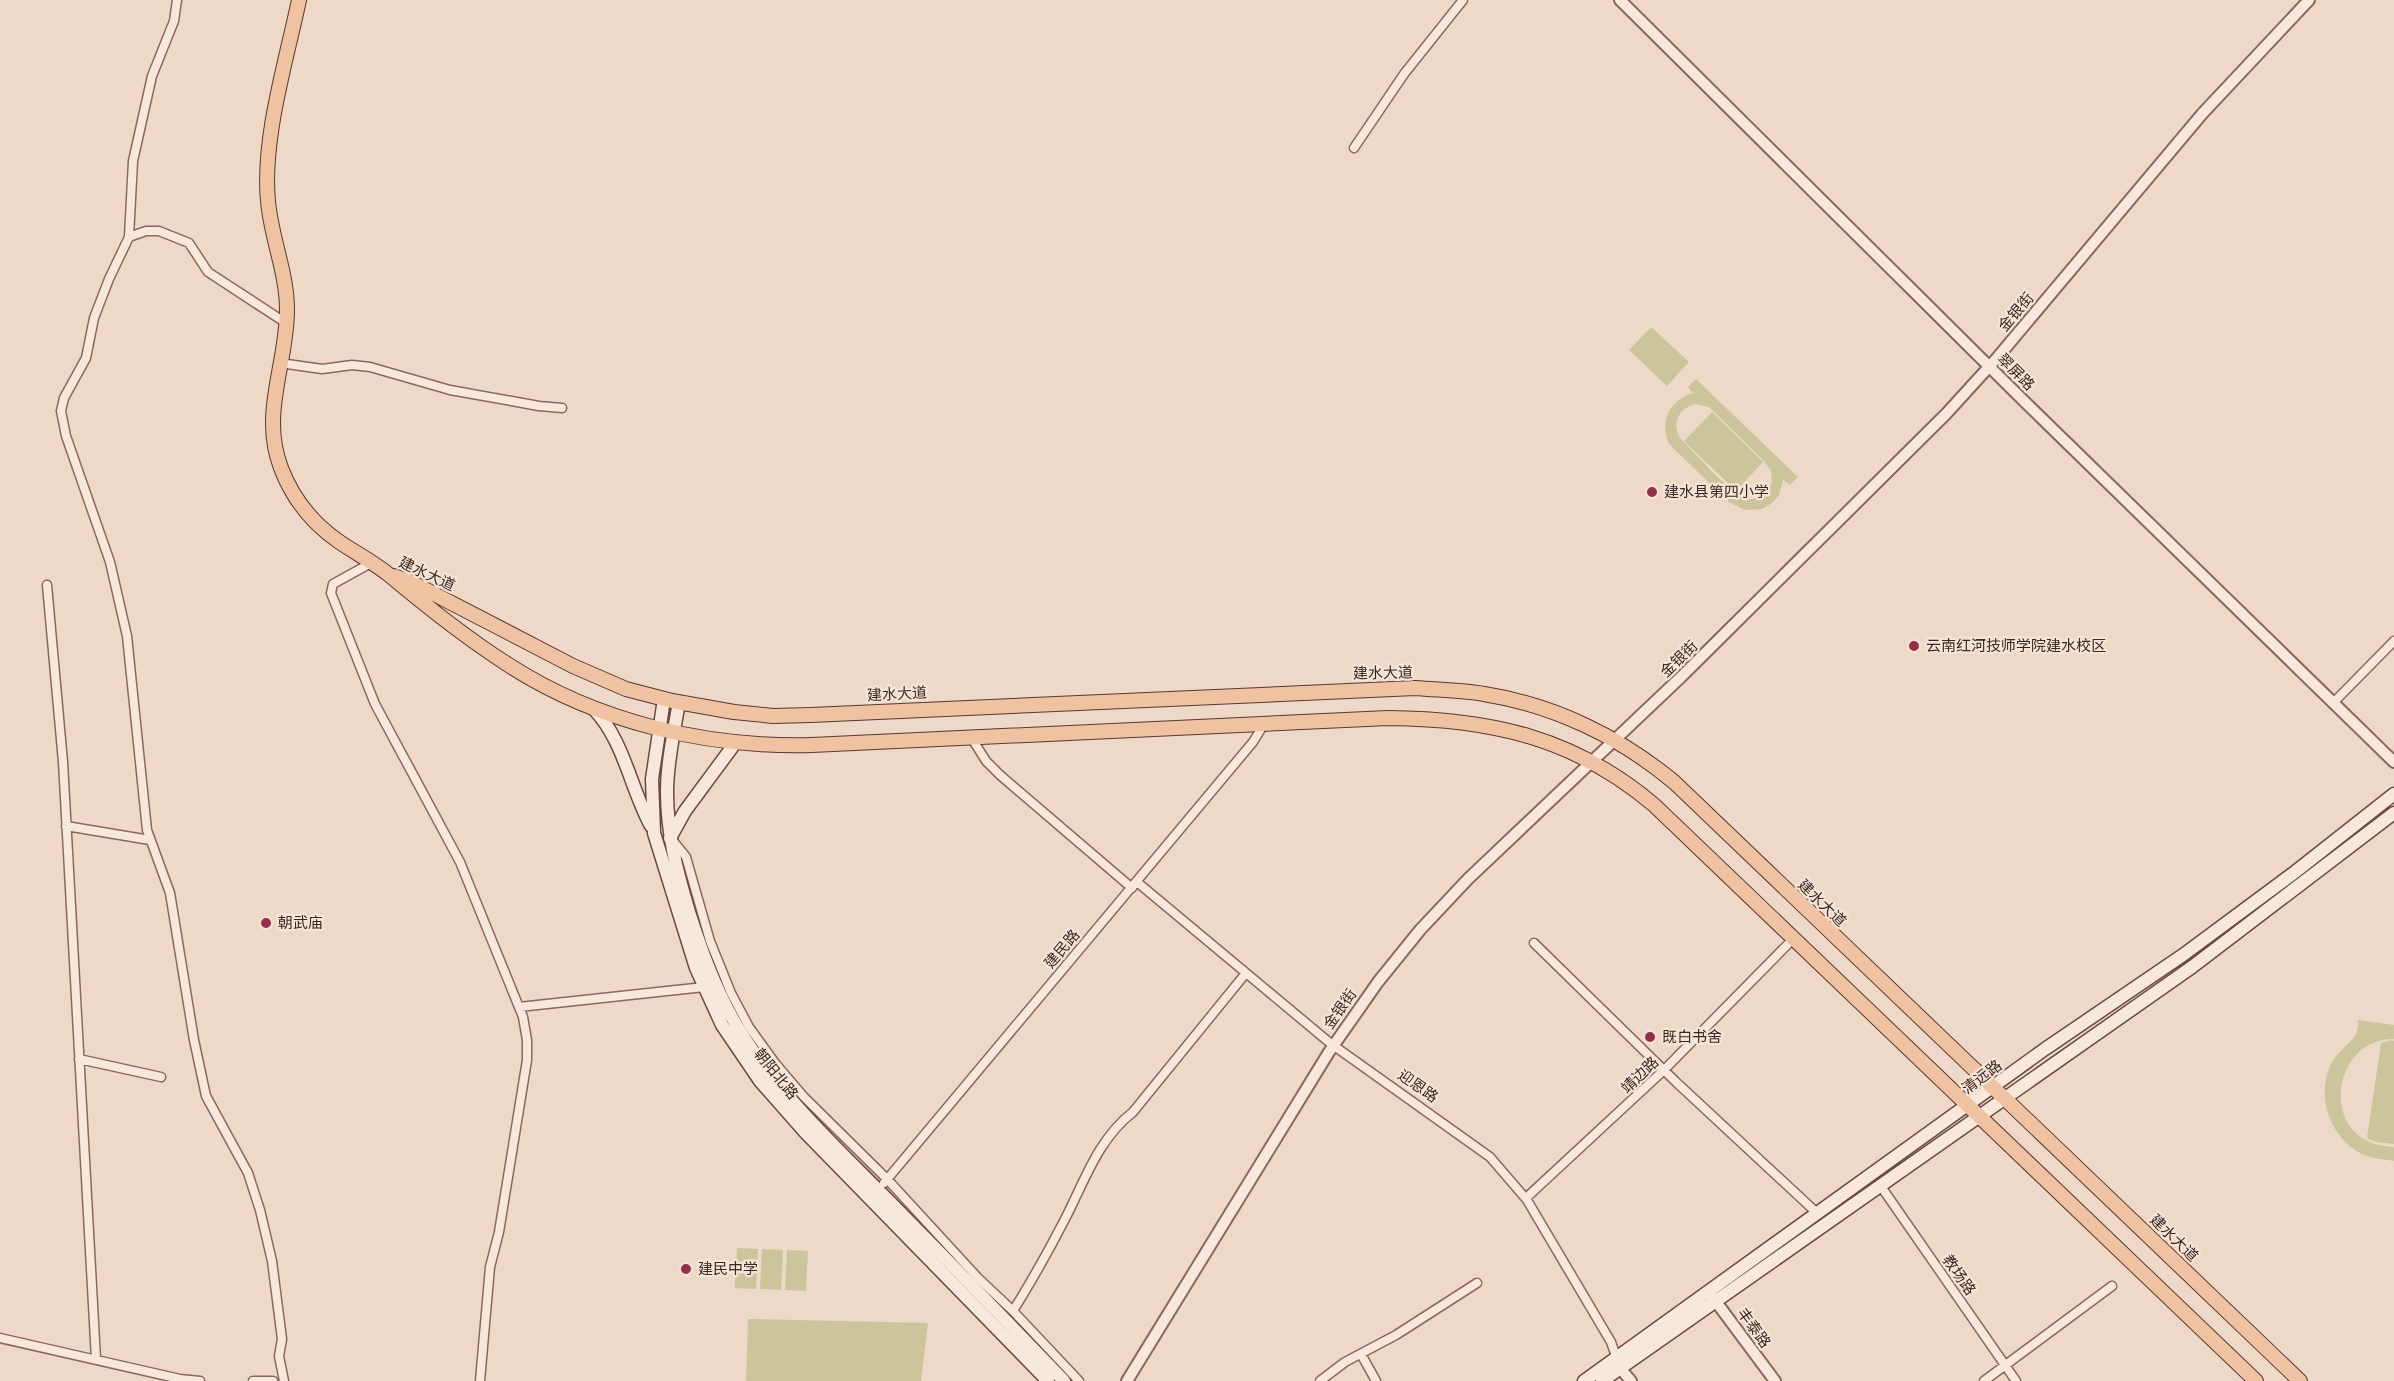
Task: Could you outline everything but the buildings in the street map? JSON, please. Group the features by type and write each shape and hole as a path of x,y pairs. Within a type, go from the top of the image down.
{"main road":[{"path":"299,0 269,143 266,176 268,203 286,293 286,323 272,421 275,448 281,469 297,499 311,517 337,540 386,573"},
{"name":"建水大道","path":"386,573 411,582 591,675 664,699 734,712 792,716 1415,688 1463,691 1522,702 1575,721 1615,740 1645,759 1674,782 2301,1381"},
{"name":"建水大道","path":"386,573 413,597 508,665 592,707 659,728 736,742 792,746 1388,718 1460,721 1514,732 1564,749 1592,762 1628,784 1654,805 2256,1381"},
{"name":"朝阳北路","path":"664,699 652,779 654,833 687,945 704,987 735,1045 774,1097 1048,1381"},
{"name":"朝阳北路","path":"679,702 668,771 670,838 677,872 698,941 733,1019 757,1057 782,1089 1064,1381"},
{"path":"592,707 613,733 640,805 654,833"},
{"path":"670,838 685,812 736,742"},
{"name":"清远路","path":"1712,1296 1818,1214 2045,1049 2192,948 2295,872 2394,794"},
{"name":"清远路","path":"1584,1381 1618,1363 1712,1296 1979,1117 2192,967 2394,813"},
{"name":"清远路","path":"1602,1381 1618,1363"}],"street":[{"path":"177,0 174,21 152,76 133,161 129,237 108,279 94,318 86,358 64,398 61,411 66,436 110,562 127,636 147,830 170,893 194,1040 206,1096 248,1173 260,1210 272,1261 282,1339 279,1356 284,1381"},
{"path":"1354,148 1404,74 1463,0"},
{"name":"翠屏路","path":"1620,0 1989,367 2394,762"},
{"name":"金银街","path":"1127,1381 1333,1045 1385,973 1444,904 1681,677 1921,438 1989,367 2202,114 2309,0"},
{"path":"129,237 152,230 175,236 189,243 208,272 286,323"},
{"path":"280,363 322,369 352,365 370,367 450,390 538,406 562,408"},
{"path":"371,563 333,584 331,593 375,704 460,862 526,1028 527,1060 499,1232 490,1267 480,1381"},
{"path":"47,585 66,826 96,1359"},
{"path":"2333,703 2394,641"},
{"name":"建民路","path":"878,1190 1253,742 1264,724"},
{"name":"迎恩路","path":"971,737 986,761 1000,775 1134,885 1333,1045 1475,1144 1496,1162 1526,1198 1611,1342 1622,1381"},
{"path":"66,826 150,840"},
{"path":"670,838 686,857 710,941 731,993 749,1027 775,1063 804,1097 887,1179 978,1278 1013,1311 1079,1381"},
{"name":"靖边路","path":"1526,1198 1664,1070 1793,939"},
{"path":"1534,943 1664,1070 1818,1214"},
{"path":"1013,1311 1063,1223 1101,1145 1115,1127 1132,1112 1246,974"},
{"path":"519,1007 704,987"},
{"path":"79,1059 161,1077"},
{"name":"教场路","path":"1880,1185 2016,1381"},
{"path":"1320,1381 1345,1362 1477,1283"},
{"path":"1984,1381 2112,1286"},
{"name":"丰泰路","path":"1712,1296 1775,1381"},
{"path":"0,1338 180,1379 200,1381"},
{"path":"1361,1354 1376,1381"},
{"name":"迎恩路","path":"1618,1363 1631,1381"},
{"path":"253,1381 273,1381"}],"shaded area":[{"path":"1651,327 1689,362 1667,386 1629,350"},
{"path":"1696,379 1798,477 1790,485 1783,480 1779,495 1772,503 1762,509 1745,510 1729,502 1669,444 1665,427 1666,420 1678,401 1693,393 1688,387","holes":["1695,404 1709,407 1765,462 1771,471 1772,482 1760,496 1747,499 1736,493 1680,438 1677,422 1684,409"]},
{"path":"1712,412 1763,462 1736,491 1684,441"},
{"path":"2358,1020 2394,1025 2394,1039 2374,1042 2359,1052 2348,1067 2342,1084 2341,1103 2346,1120 2357,1134 2375,1144 2394,1147 2394,1161 2366,1156 2351,1147 2341,1137 2328,1114 2325,1101 2327,1075 2332,1062 2356,1034"},
{"path":"2394,1041 2394,1144 2376,1142 2367,1138 2381,1043"},
{"path":"737,1248 758,1249 756,1289 735,1288"},
{"path":"762,1249 783,1250 781,1290 760,1289"},
{"path":"787,1250 808,1251 806,1291 785,1290"},
{"path":"748,1319 928,1323 921,1381 746,1381"}],"place":[{"name":"建水县第四小学","path":"1652,492"},
{"name":"云南红河技师学院建水校区","path":"1914,646"},
{"name":"朝武庙","path":"266,923"},
{"name":"既白书舍","path":"1650,1037"},
{"name":"建民中学","path":"686,1269"}]}
